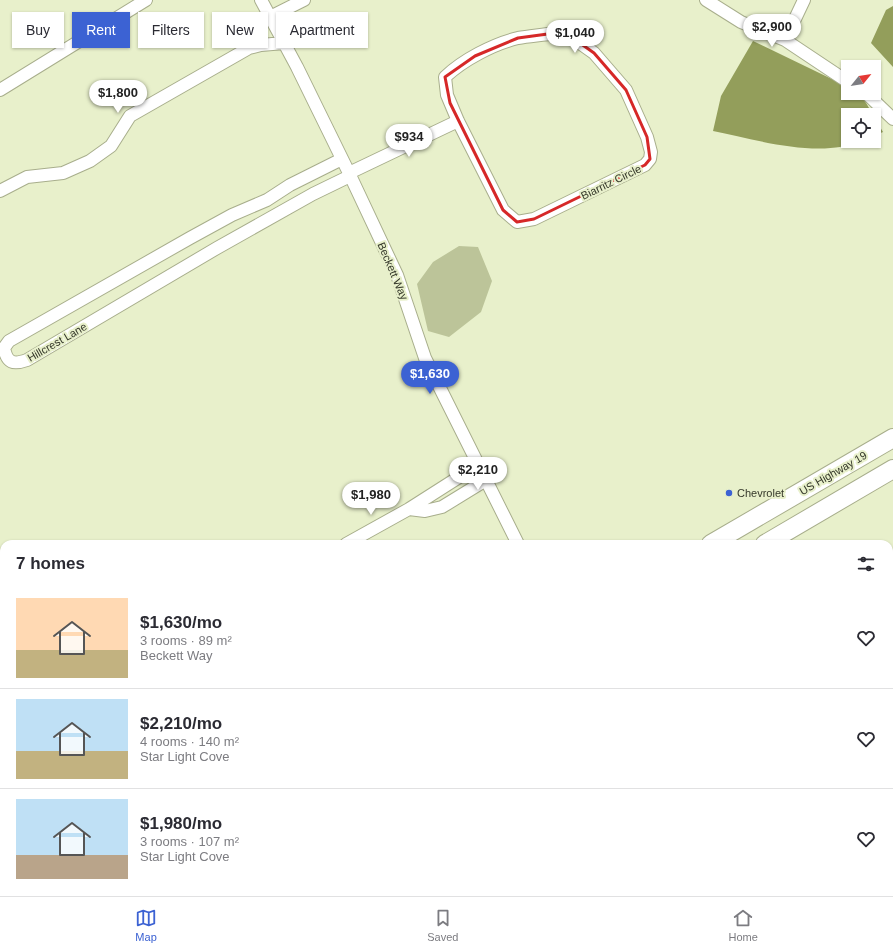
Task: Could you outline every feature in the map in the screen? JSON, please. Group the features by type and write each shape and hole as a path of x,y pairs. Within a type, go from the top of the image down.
{"highway":[{"name":"US Highway 19","path":"718,540 893,438"},
{"path":"772,540 893,469"}],"street":[{"path":"0,90 146,0"},
{"name":"Beckett Way","path":"261,0 276,28"},
{"path":"270,17 304,0"},
{"path":"706,0 741,22 785,40 841,77"},
{"path":"785,40 804,0"},
{"name":"Biarritz Circle","path":"555,33 570,36 594,53 626,90 647,137 651,152 650,158 645,165 575,200 534,219 517,222 503,210 458,121 447,95 445,78 454,68 481,53 518,38 555,33"},
{"path":"0,191 27,177 63,173 90,161 112,146 130,116 249,48 276,44"},
{"name":"Beckett Way","path":"286,48 342,159 396,275 425,358 516,540"},
{"path":"873,100 893,119"},
{"path":"349,174 458,121"},
{"name":"Hillcrest Lane","path":"342,159 290,186 267,200 232,215 9,341 4,348 6,356 11,362 18,363 27,360 349,174"},
{"path":"353,540 409,509 478,464"},
{"path":"409,509 425,511 442,507 486,480"}],"highlighted area":[{"path":"555,33 570,36 594,53 626,90 647,137 650,159 645,165 534,219 517,222 503,210 450,103 445,77 475,56 518,38"}],"shaded area":[{"path":"893,6 893,67 871,43 886,10"},
{"path":"753,41 840,83 841,100 864,100 869,108 841,108 841,146 808,148 768,143 713,131 721,96"},
{"path":"459,246 478,247 492,281 481,312 449,337 428,331 417,284 433,262"}],"place":[{"name":"Chevrolet","path":"729,493"}]}
